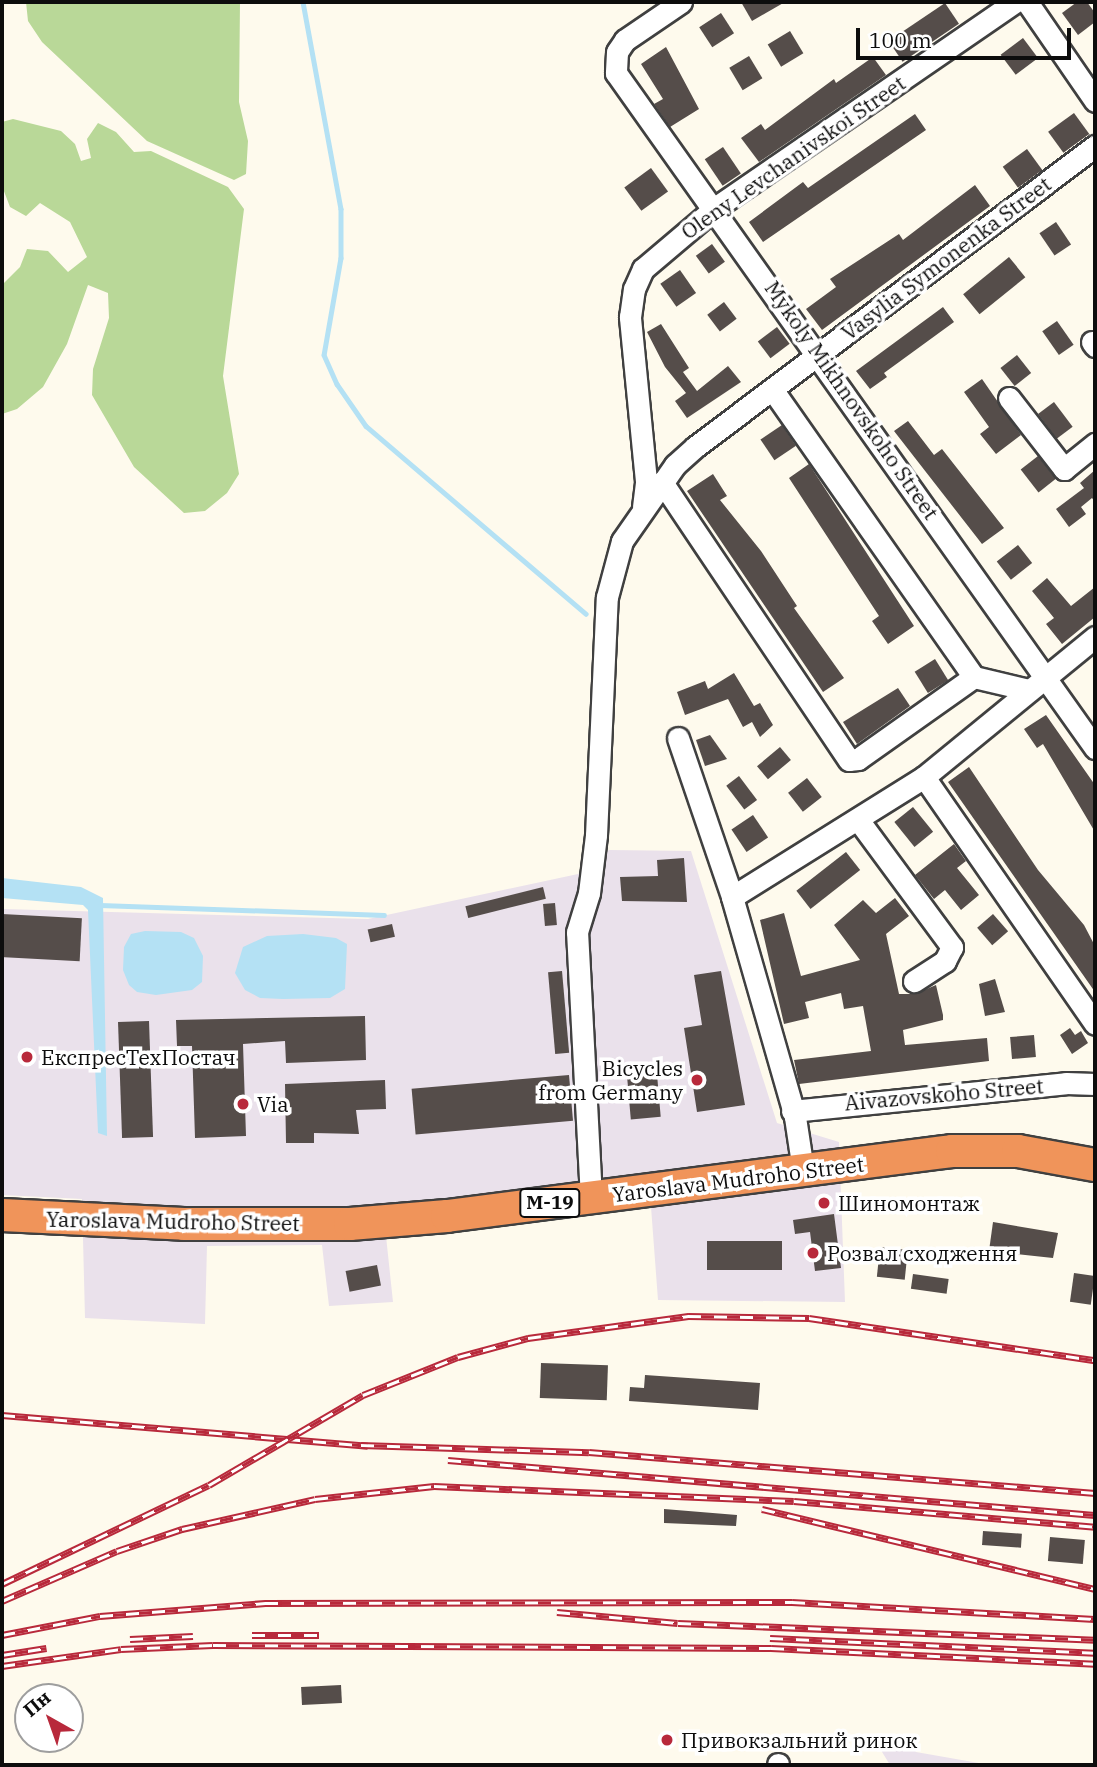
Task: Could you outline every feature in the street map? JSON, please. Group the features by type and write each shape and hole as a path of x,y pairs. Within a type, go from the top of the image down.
{"highway":[{"name":"Yaroslava Mudroho Street","path":"2,1215 171,1224 350,1224 591,1198 952,1151 1018,1151 1095,1165"}],"street":[{"name":"Mykoly Mikhnovskoho Street","path":"681,2 642,25 617,52 616,72 1047,674 1094,744"},
{"name":"Oleny Levchanivskoi Street","path":"643,509 646,481 630,317 634,289 643,269 715,208 1015,2"},
{"path":"1027,2 1095,101"},
{"name":"Vasylia Symonenka Street","path":"591,1198 577,932 589,893 596,835 609,584 622,541 662,482 695,447 1095,146"},
{"path":"772,389 974,677 1028,690"},
{"path":"1009,398 1064,469 1095,444"},
{"path":"662,482 849,760 858,759 974,677"},
{"path":"732,897 859,821 924,777 1095,637"},
{"path":"678,738 732,897 793,1111 803,1170"},
{"path":"924,777 1095,1024"},
{"path":"859,821 953,947 945,961 914,981"},
{"name":"Aivazovskoho Street","path":"793,1111 1066,1083 1095,1084"}],"shaded area":[{"path":"609,850 691,851 777,1123 839,1142 845,1302 658,1300 651,1207 386,1236 393,1302 329,1306 322,1245 207,1246 205,1324 85,1318 82,1199 2,1195 2,909 368,919 578,874"},
{"path":"902,1734 916,1752 990,1765 890,1765 876,1742"}],"green space":[{"path":"26,2 240,2 239,102 248,141 246,174 234,180 147,141 42,42 28,21"},
{"path":"13,119 61,131 75,144 81,161 91,158 87,139 98,123 116,132 134,152 151,151 228,187 244,209 223,376 239,474 227,493 205,511 184,513 134,467 92,395 93,369 109,318 108,293 88,285 67,344 43,387 17,409 2,414 2,285 20,267 27,249 48,251 68,272 87,257 70,222 40,203 26,216 10,207 2,186 2,122"}],"water":[{"path":"2,878 81,887 103,898 107,1136 98,1133 88,910 83,905 2,898"},
{"path":"145,931 181,932 194,938 203,956 202,982 192,990 156,995 137,992 129,985 123,970 124,947 131,934"},
{"path":"303,934 336,938 347,944 345,989 330,998 283,999 260,998 245,990 235,973 243,947 267,936"}],"building":[{"path":"741,2 785,2 752,21"},
{"path":"1077,2 1087,2 1095,13 1095,22 1078,35 1062,13"},
{"path":"945,3 959,24 903,62 889,41"},
{"path":"721,13 734,33 712,47 699,27"},
{"path":"790,31 803,53 781,67 768,44"},
{"path":"1023,38 1038,58 1016,75 1001,55"},
{"path":"666,47 699,109 670,127 654,104 663,99 641,64"},
{"path":"749,56 762,78 743,90 729,68"},
{"path":"873,57 886,75 759,162 741,138 761,124 765,130 834,79 836,83"},
{"path":"1074,113 1089,134 1063,153 1048,132"},
{"path":"915,114 926,130 763,242 749,222 803,182 808,188"},
{"path":"723,147 741,174 723,186 705,159"},
{"path":"1027,149 1042,170 1018,188 1003,167"},
{"path":"651,168 668,191 641,211 624,187"},
{"path":"975,185 990,206 822,330 806,309 836,287 830,279 899,234 903,240"},
{"path":"1056,222 1071,244 1055,256 1039,233"},
{"path":"712,244 725,262 709,274 696,256"},
{"path":"1009,257 1025,277 980,314 963,294"},
{"path":"680,270 696,293 676,307 660,284"},
{"path":"724,302 737,319 720,331 707,315"},
{"path":"943,307 954,322 884,373 887,377 870,389 856,371"},
{"path":"1057,321 1074,345 1059,355 1042,331"},
{"path":"661,324 689,368 683,372 697,391 728,366 741,382 687,418 675,401 686,393 665,367 647,332"},
{"path":"777,327 790,344 770,358 758,341"},
{"path":"1017,355 1031,373 1015,386 1000,368"},
{"path":"982,379 1021,435 996,454 980,434 989,427 964,392"},
{"path":"1054,402 1073,427 1057,439 1038,414"},
{"path":"908,421 934,455 942,449 1004,528 982,544 894,431"},
{"path":"782,425 796,446 774,460 760,440"},
{"path":"1038,456 1056,479 1039,492 1021,470"},
{"path":"809,464 914,626 888,644 872,621 879,616 789,478"},
{"path":"1095,470 1095,502 1092,498 1081,507 1086,514 1069,527 1056,509 1084,488 1080,483"},
{"path":"713,474 727,496 720,500 761,551 797,606 794,608 844,678 823,692 687,491"},
{"path":"1018,545 1032,563 1011,580 997,562"},
{"path":"1047,578 1071,606 1095,587 1095,617 1062,644 1046,624 1054,618 1032,591"},
{"path":"935,659 948,680 928,693 915,672"},
{"path":"734,673 754,706 760,703 773,725 760,737 752,722 743,727 728,699 685,715 677,692 705,681 708,689"},
{"path":"898,688 910,706 857,744 843,722"},
{"path":"1046,715 1095,785 1095,832 1043,744 1037,748 1024,729"},
{"path":"710,735 727,759 705,766 696,740"},
{"path":"780,747 791,760 768,779 757,766"},
{"path":"969,767 1038,870 1084,925 1095,946 1095,992 948,782"},
{"path":"739,776 757,800 744,810 726,786"},
{"path":"807,778 822,797 803,812 788,793"},
{"path":"913,807 933,832 914,847 894,822"},
{"path":"753,815 768,837 747,852 731,830"},
{"path":"954,844 966,861 957,868 979,895 961,910 945,890 934,899 915,875"},
{"path":"846,852 860,870 811,909 796,891"},
{"path":"684,858 687,902 622,901 620,877 658,876 657,860"},
{"path":"543,887 546,899 468,918 465,906"},
{"path":"895,898 909,916 886,934 899,994 915,994 936,985 943,1015 943,1020 903,1030 905,1045 987,1038 989,1061 799,1084 794,1060 871,1051 863,1006 844,1009 841,993 805,1002 809,1018 784,1024 760,920 784,913 801,976 860,960 834,925 863,900 876,913"},
{"path":"555,903 557,925 545,926 543,904"},
{"path":"2,914 82,918 80,961 2,957"},
{"path":"993,914 1008,931 992,945 977,928"},
{"path":"392,924 395,937 371,942 368,930"},
{"path":"562,971 569,1053 555,1054 548,972"},
{"path":"721,971 745,1105 697,1112 684,1028 702,1025 694,975"},
{"path":"995,979 1005,1012 985,1016 979,984"},
{"path":"365,1016 366,1060 286,1063 285,1041 243,1044 246,1136 195,1138 192,1046 177,1046 176,1020"},
{"path":"149,1021 153,1137 122,1138 118,1022"},
{"path":"1070,1028 1075,1035 1081,1031 1088,1043 1072,1054 1060,1035"},
{"path":"1034,1035 1036,1057 1012,1059 1010,1037"},
{"path":"656,1063 661,1117 631,1119 626,1066"},
{"path":"569,1075 573,1121 416,1135 412,1089"},
{"path":"385,1080 386,1109 356,1110 359,1134 314,1133 314,1143 286,1143 285,1084"},
{"path":"834,1214 841,1268 815,1271 810,1232 795,1234 793,1220"},
{"path":"993,1222 1058,1233 1053,1258 989,1251"},
{"path":"707,1241 782,1241 782,1270 707,1270"},
{"path":"880,1247 908,1250 905,1280 877,1277"},
{"path":"377,1265 381,1286 350,1292 346,1271"},
{"path":"1074,1273 1095,1276 1091,1305 1070,1302"},
{"path":"913,1274 949,1279 947,1294 911,1289"},
{"path":"541,1363 608,1365 607,1400 540,1398"},
{"path":"645,1375 760,1383 758,1410 629,1401 630,1387 644,1388"},
{"path":"664,1509 737,1515 736,1526 664,1523"},
{"path":"983,1531 1022,1534 1021,1548 982,1545"},
{"path":"1050,1537 1085,1540 1083,1564 1048,1561"},
{"path":"341,1685 342,1703 302,1705 301,1687"}],"waterway":[{"path":"303,2 341,209 341,258 324,355 337,384 366,426 586,614"},
{"path":"100,905 384,915"}],"railway":[{"path":"2,1584 209,1485 363,1395 458,1357 528,1338 688,1316 809,1318 1095,1360"},
{"path":"2,1415 368,1446"},
{"path":"361,1445 589,1452 1095,1493"},
{"path":"448,1460 1095,1515"},
{"path":"2,1601 117,1551 182,1529 315,1499 434,1486 794,1501 1095,1527"},
{"path":"762,1509 1095,1589"},
{"path":"2,1635 100,1616 265,1603 792,1602 1095,1619"},
{"path":"557,1612 678,1623 1095,1640"},
{"path":"252,1635 319,1635"},
{"path":"130,1639 193,1636"},
{"path":"770,1638 1095,1653"},
{"path":"2,1666 121,1649 213,1645 771,1648 1095,1664"},
{"path":"2,1655 46,1648"}],"place":[{"name":"ЕкспресТехПостач","path":"27,1057"},
{"name":"Bicycles from Germany","path":"697,1080"},
{"name":"Via","path":"243,1104"},
{"name":"Шиномонтаж","path":"824,1203"},
{"name":"Розвал сходження","path":"813,1253"},
{"name":"Привокзальний ринок","path":"667,1740"}]}
